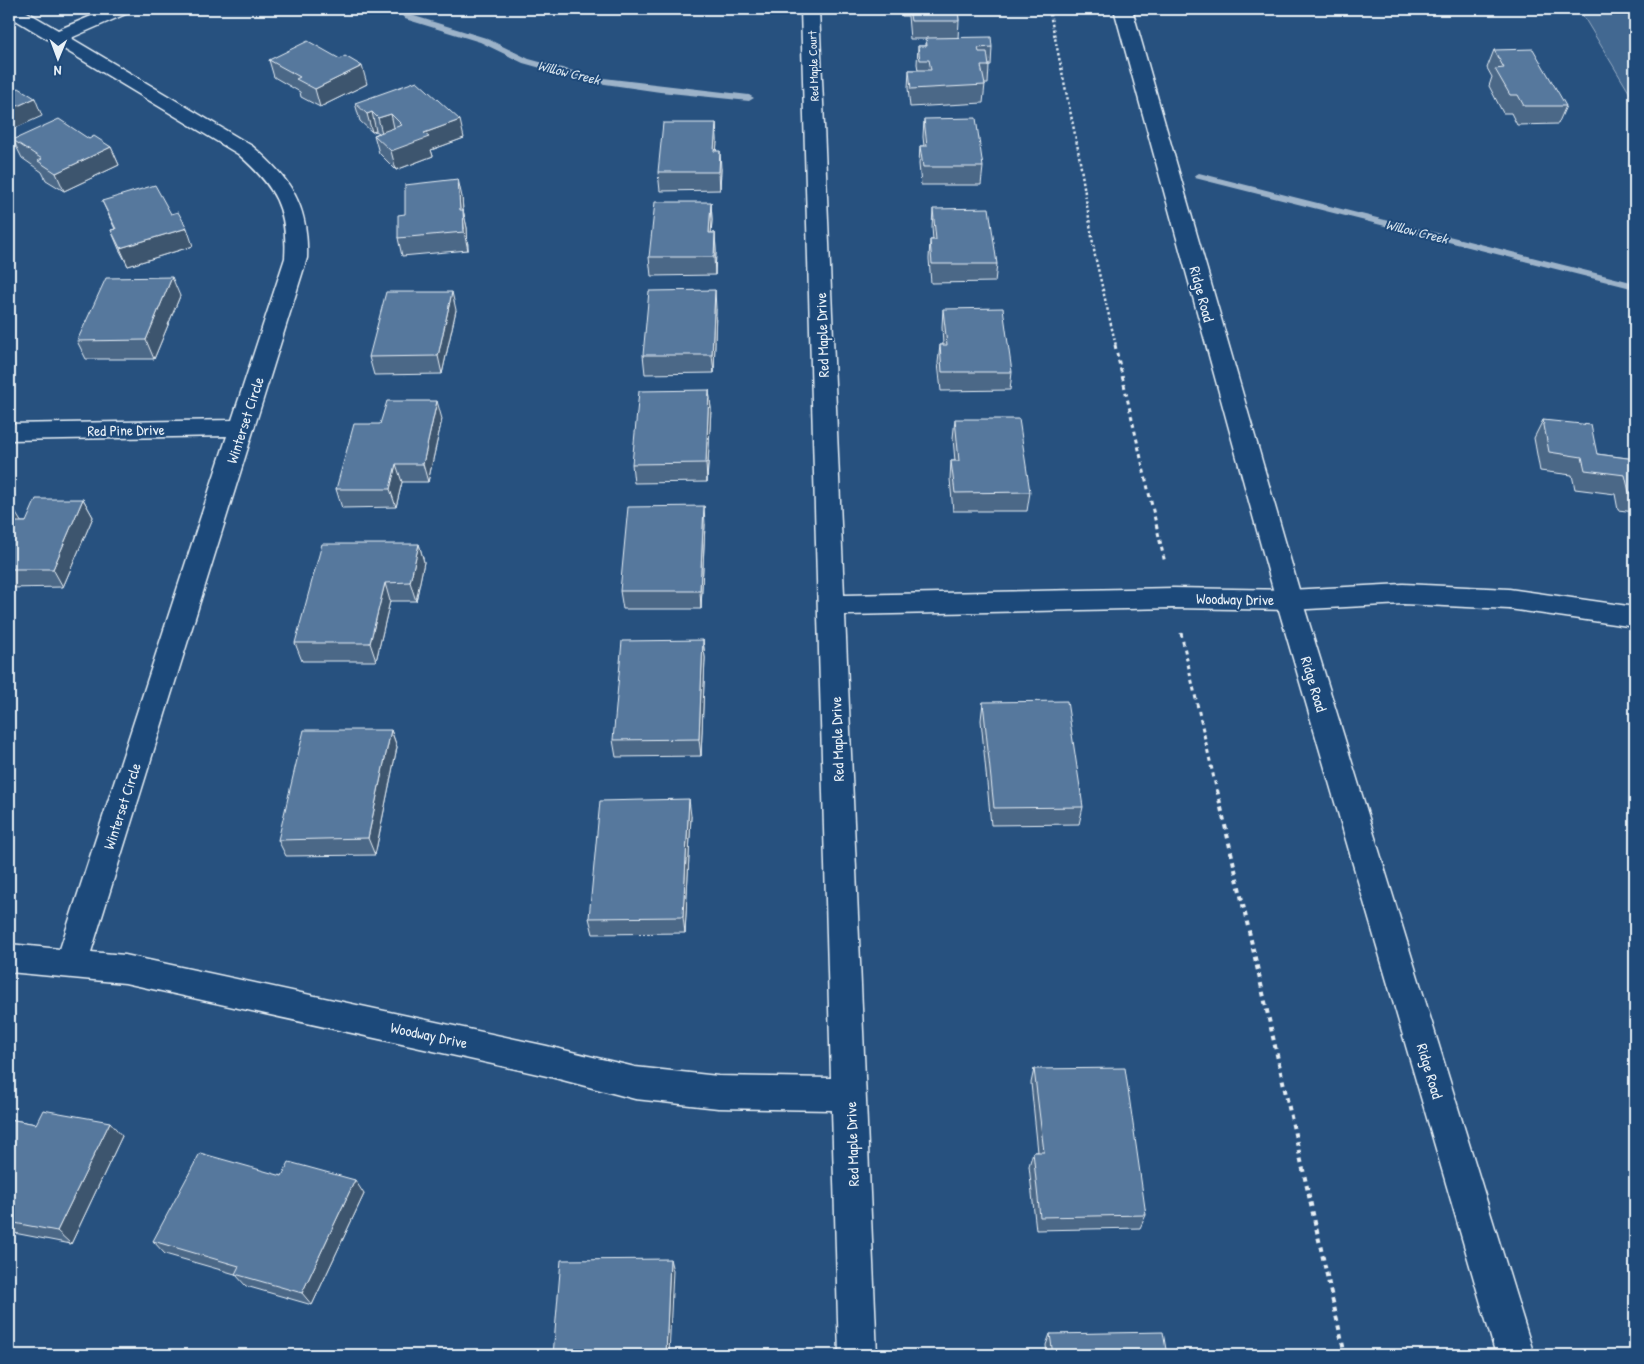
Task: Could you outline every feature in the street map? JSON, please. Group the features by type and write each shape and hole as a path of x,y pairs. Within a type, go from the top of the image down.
{"street":[{"name":"Winterset Circle","path":"10,9 246,150 267,167 286,192 296,220 298,239 296,258 243,428 71,964"},
{"path":"58,37 122,9"},
{"name":"Red Maple Court","path":"810,9 815,124"},
{"name":"Ridge Road","path":"1123,9 1289,600 1516,1355"},
{"name":"Red Maple Drive","path":"815,124 858,1355"},
{"name":"Red Pine Drive","path":"9,432 243,428"},
{"name":"Woodway Drive","path":"832,605 1173,598 1289,600 1403,594 1509,599 1635,617"},
{"name":"Woodway Drive","path":"9,958 135,972 547,1061 635,1083 718,1092 850,1094"}],"path":[{"path":"1049,9 1078,149 1095,256 1345,1355"}],"shaded area":[{"path":"1579,9 1635,9 1635,102"}],"building":[{"path":"909,9 958,9 959,21 911,21"},
{"path":"991,37 992,47 978,48 979,52 987,52 989,66 981,66 985,85 911,89 909,70 931,70 929,60 920,60 918,46 927,46 926,38"},
{"path":"308,41 340,59 345,56 362,66 315,89 296,79 300,77 269,60"},
{"path":"1533,49 1566,106 1524,106 1518,95 1510,95 1495,69 1504,68 1494,50"},
{"path":"417,81 460,120 424,133 429,137 391,151 374,135 402,125 391,114 378,118 372,112 367,114 355,103"},
{"path":"9,87 14,90 19,88 35,98 9,110"},
{"path":"976,118 983,167 923,167 920,146 927,146 924,119"},
{"path":"59,119 89,139 94,136 111,147 56,173 38,161 42,159 13,140"},
{"path":"663,123 716,123 714,151 720,151 719,172 658,172"},
{"path":"458,179 464,232 398,238 398,215 405,214 405,185"},
{"path":"155,185 171,214 178,212 187,228 120,248 111,230 116,229 102,201"},
{"path":"655,202 711,202 709,233 715,233 714,257 649,257"},
{"path":"989,208 997,264 932,264 930,240 936,240 933,209"},
{"path":"172,277 146,340 77,341 106,278"},
{"path":"715,290 712,355 643,355 649,291"},
{"path":"386,292 452,292 438,356 369,357"},
{"path":"1003,308 1012,372 942,372 940,345 947,345 943,309"},
{"path":"709,390 706,463 632,464 639,391"},
{"path":"387,401 437,401 423,464 396,464 390,489 336,489 354,424 380,424"},
{"path":"955,419 1019,419 1030,492 955,493 951,461 959,461"},
{"path":"1543,420 1591,425 1597,454 1635,459 1635,492 1629,492 1625,475 1585,470 1582,457 1549,452"},
{"path":"36,499 83,499 53,569 9,569 9,522 26,522"},
{"path":"704,506 700,591 620,591 628,507"},
{"path":"322,544 419,544 410,582 385,583 370,643 295,643"},
{"path":"703,640 699,739 613,740 622,641"},
{"path":"1067,701 1083,807 994,808 983,702"},
{"path":"304,730 391,730 368,838 278,840"},
{"path":"689,799 683,917 589,918 600,801"},
{"path":"1125,1068 1146,1215 1040,1217 1033,1152 1044,1152 1034,1069"},
{"path":"43,1110 110,1122 57,1231 9,1222 9,1119 36,1124"},
{"path":"200,1153 282,1176 289,1162 355,1180 302,1293 235,1274 239,1266 153,1241"},
{"path":"670,1259 666,1355 553,1355 561,1260"},
{"path":"1163,1332 1167,1355 1053,1355 1050,1334"}],"waterway":[{"name":"Willow Creek","path":"400,9 408,17 483,40 526,61 594,80 749,98"},
{"name":"Willow Creek","path":"1199,176 1635,286"}]}
